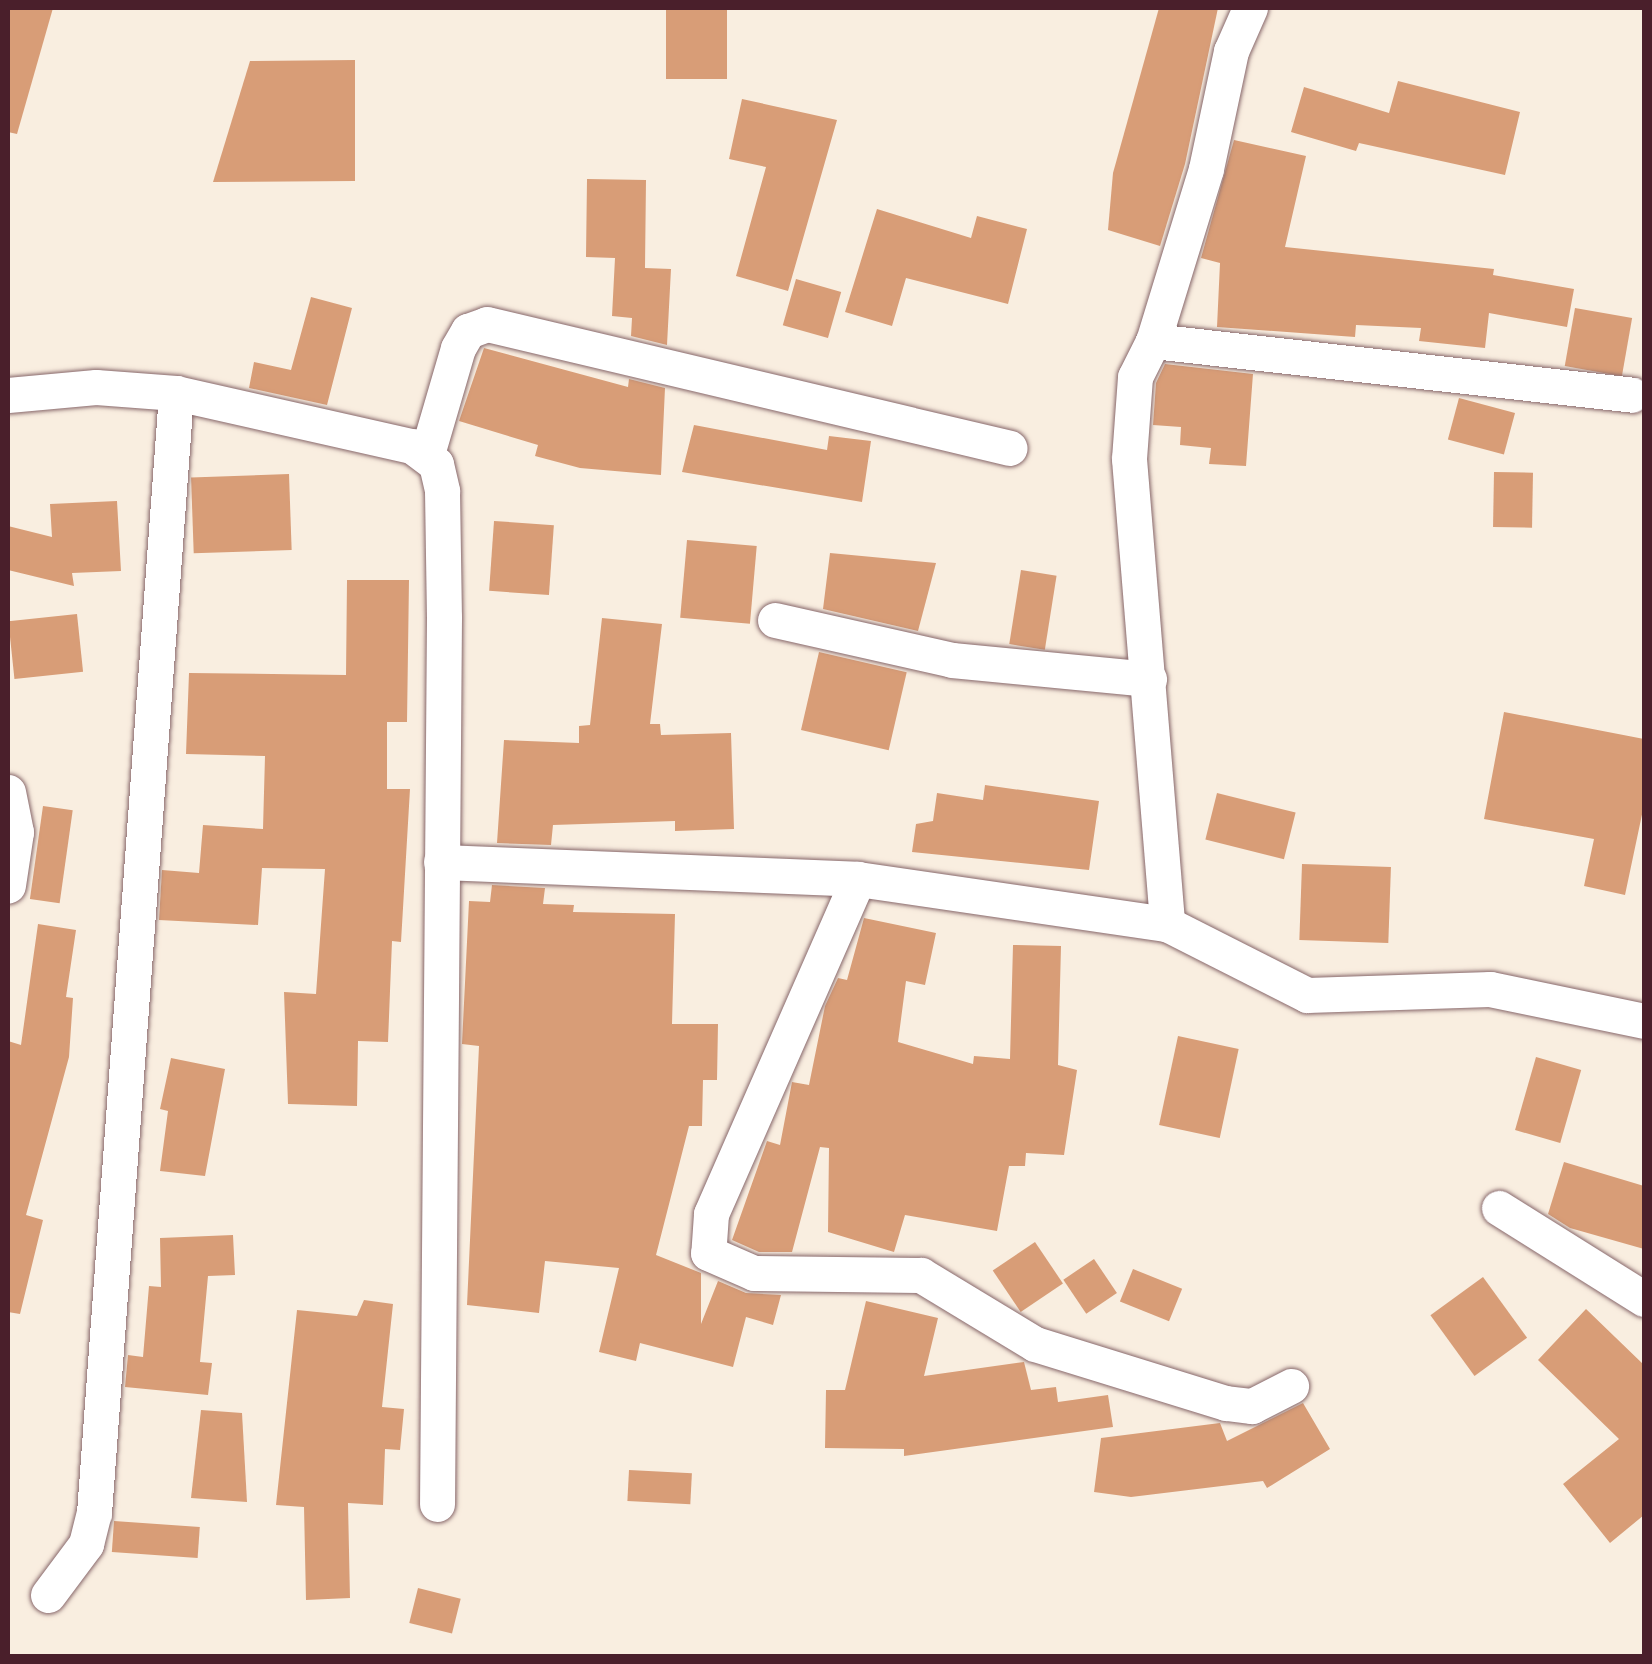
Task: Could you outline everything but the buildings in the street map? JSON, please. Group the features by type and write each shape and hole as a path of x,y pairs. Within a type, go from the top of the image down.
{"street":[{"path":"1167,924 1129,459 1135,377 1153,341 1206,169 1231,51 1250,8"},
{"path":"437,1504 442,491 427,454 458,348 468,332 487,324 1010,448"},
{"path":"1153,341 1632,395"},
{"path":"8,395 96,386 176,393 427,454"},
{"path":"48,1595 86,1544 94,1513 176,393"},
{"path":"775,620 952,660 1149,679"},
{"path":"8,792 16,832 8,885"},
{"path":"441,862 858,878 1167,924 1307,994 1490,989 1644,1020"},
{"path":"858,878 711,1214 708,1254 754,1273 921,1275 1036,1344 1226,1403 1252,1406 1291,1386"},
{"path":"1499,1208 1644,1299"}]}
